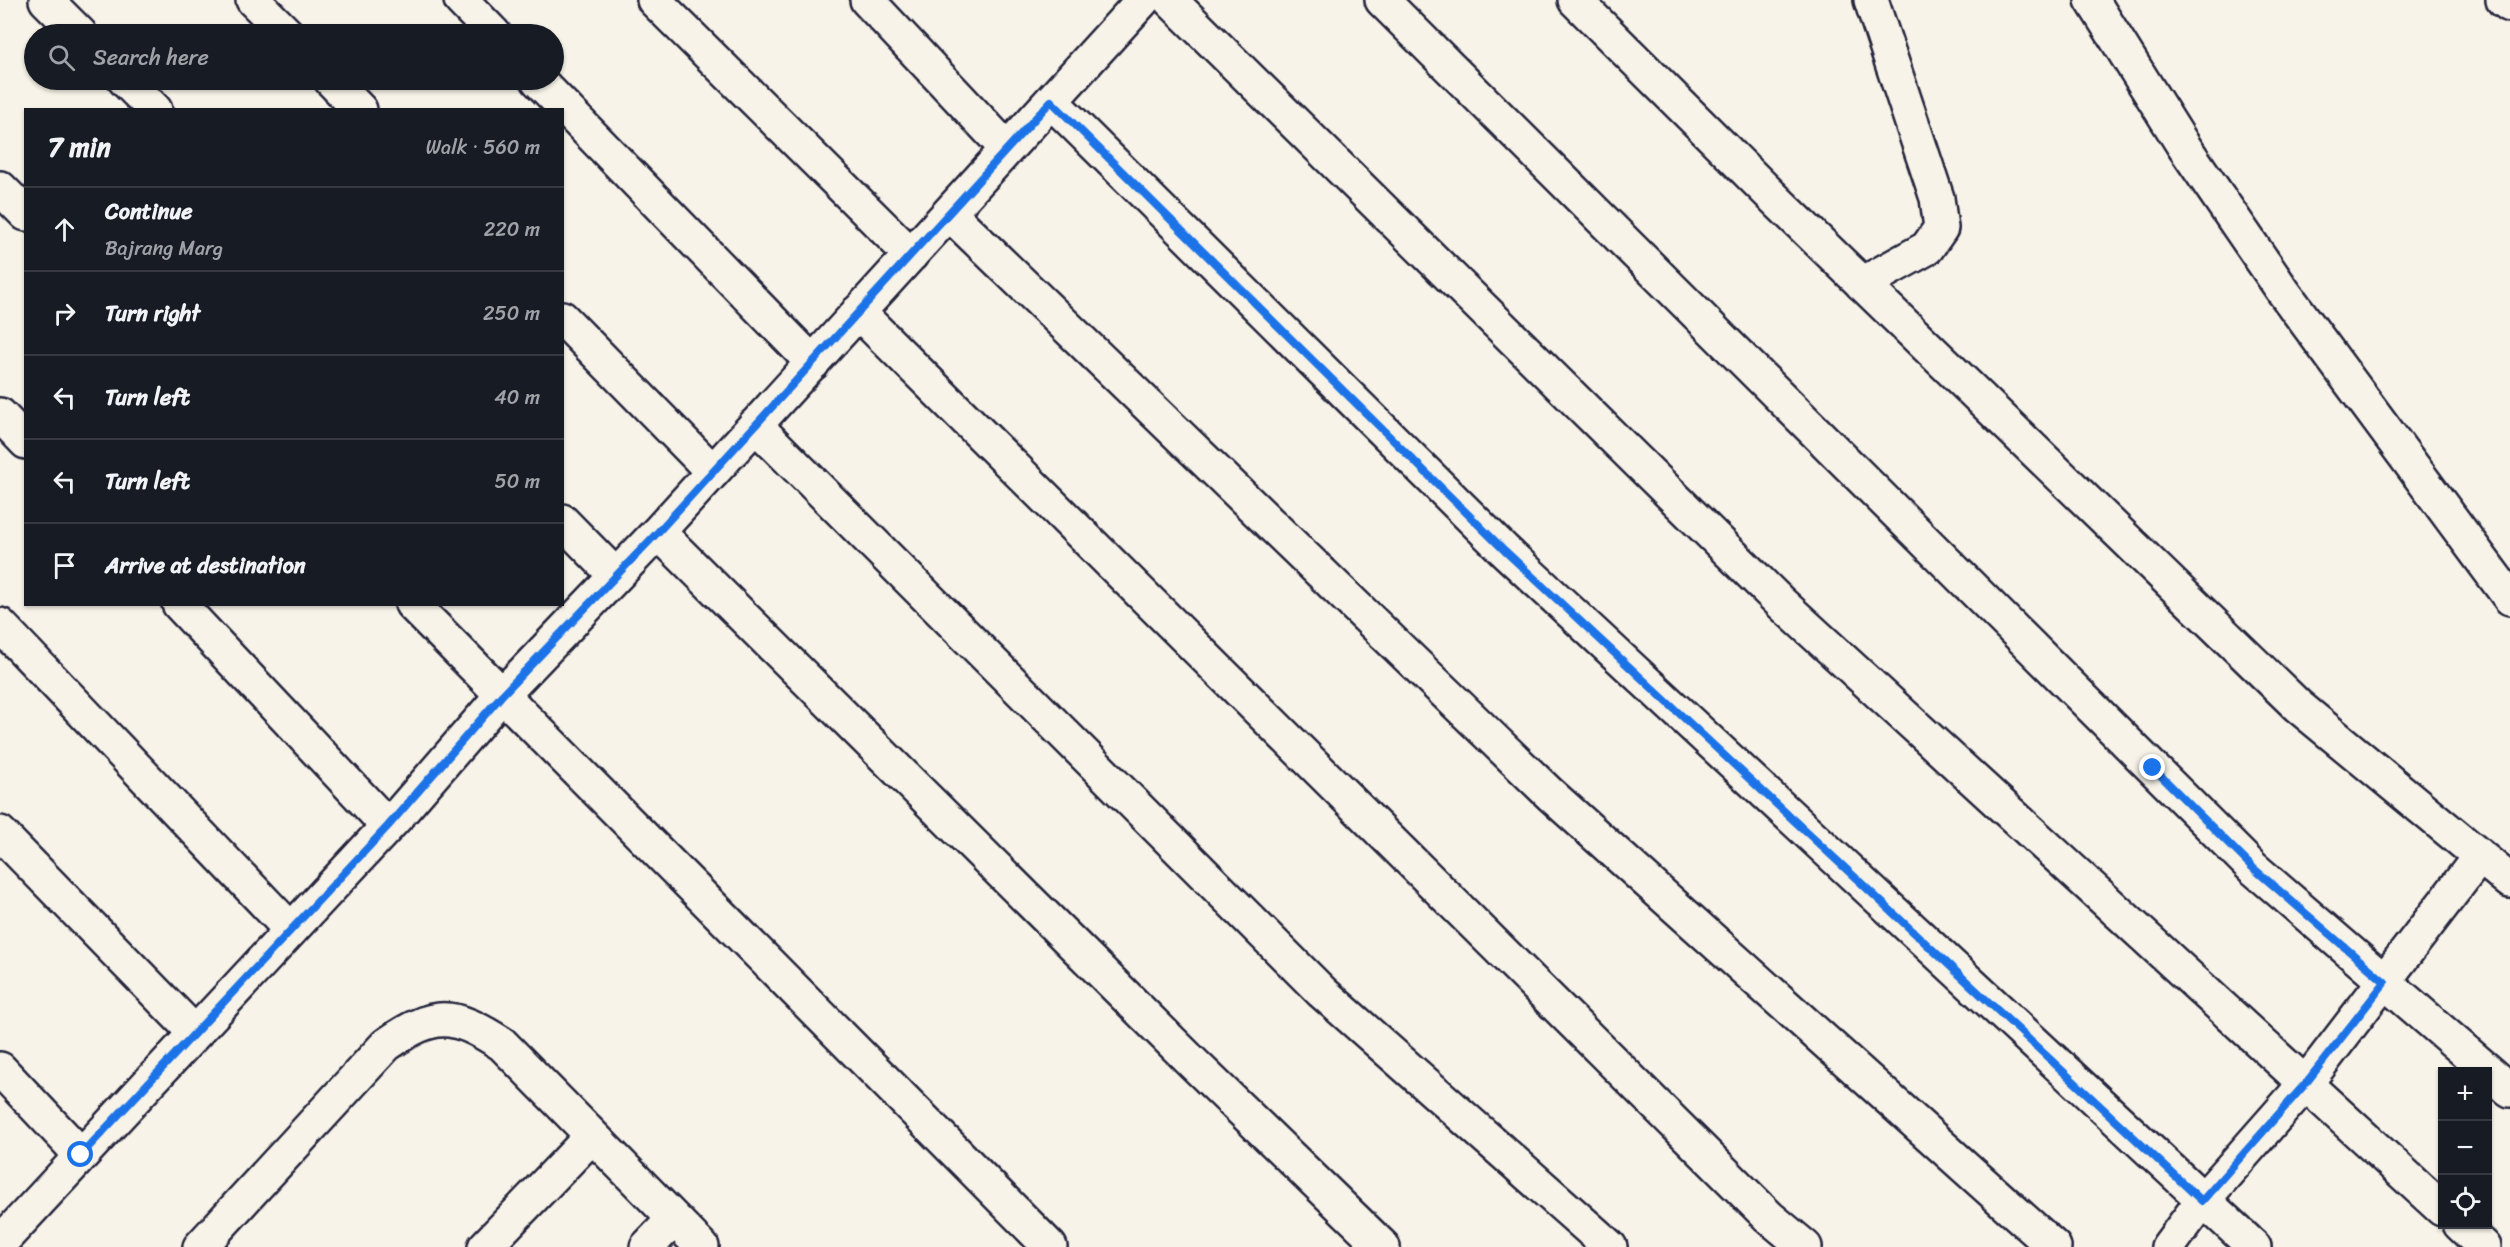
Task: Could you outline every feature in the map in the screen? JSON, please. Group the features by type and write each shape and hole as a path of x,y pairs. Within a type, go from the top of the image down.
{"street":[{"path":"46,0 70,24"},
{"path":"253,0 277,24"},
{"path":"461,0 484,24"},
{"path":"654,0 910,255"},
{"path":"867,0 1007,149"},
{"path":"1170,0 1781,603 2438,1205"},
{"path":"1382,0 2252,867 2510,1090"},
{"path":"1575,0 1862,284 2298,705 2510,880"},
{"path":"1862,284 1927,248 1941,228 1937,198 1871,0"},
{"path":"2092,0 2183,145 2283,291 2510,598"},
{"path":"2503,0 2510,5"},
{"path":"0,1243 388,826 502,695 658,532 813,363 1051,101 1135,3"},
{"path":"135,90 153,108"},
{"path":"341,90 358,108"},
{"path":"548,90 813,363"},
{"path":"1051,101 1504,550 2254,1247"},
{"path":"0,188 24,212"},
{"path":"949,213 1550,794 2054,1247"},
{"path":"858,312 1769,1217 1805,1247"},
{"path":"564,320 713,472"},
{"path":"0,415 24,440"},
{"path":"755,426 1322,993 1610,1247"},
{"path":"564,523 615,575"},
{"path":"658,532 1184,1055 1383,1247"},
{"path":"181,606 388,826"},
{"path":"414,606 1050,1247"},
{"path":"0,626 291,930"},
{"path":"0,833 195,1033"},
{"path":"2168,1247 2202,1201 2306,1083 2480,856"},
{"path":"200,1247 386,1045 415,1025 444,1018 473,1026 502,1044 591,1137 702,1247"},
{"path":"0,1069 81,1155"},
{"path":"485,1247 591,1137"},
{"path":"647,1247 674,1219"},
{"path":"2465,1229 2484,1247"}],"route":[{"path":"81,1155 388,826 502,695 658,532 1051,101 1504,550 2202,1201 2306,1083 2385,982 2252,867 2153,768"}]}
